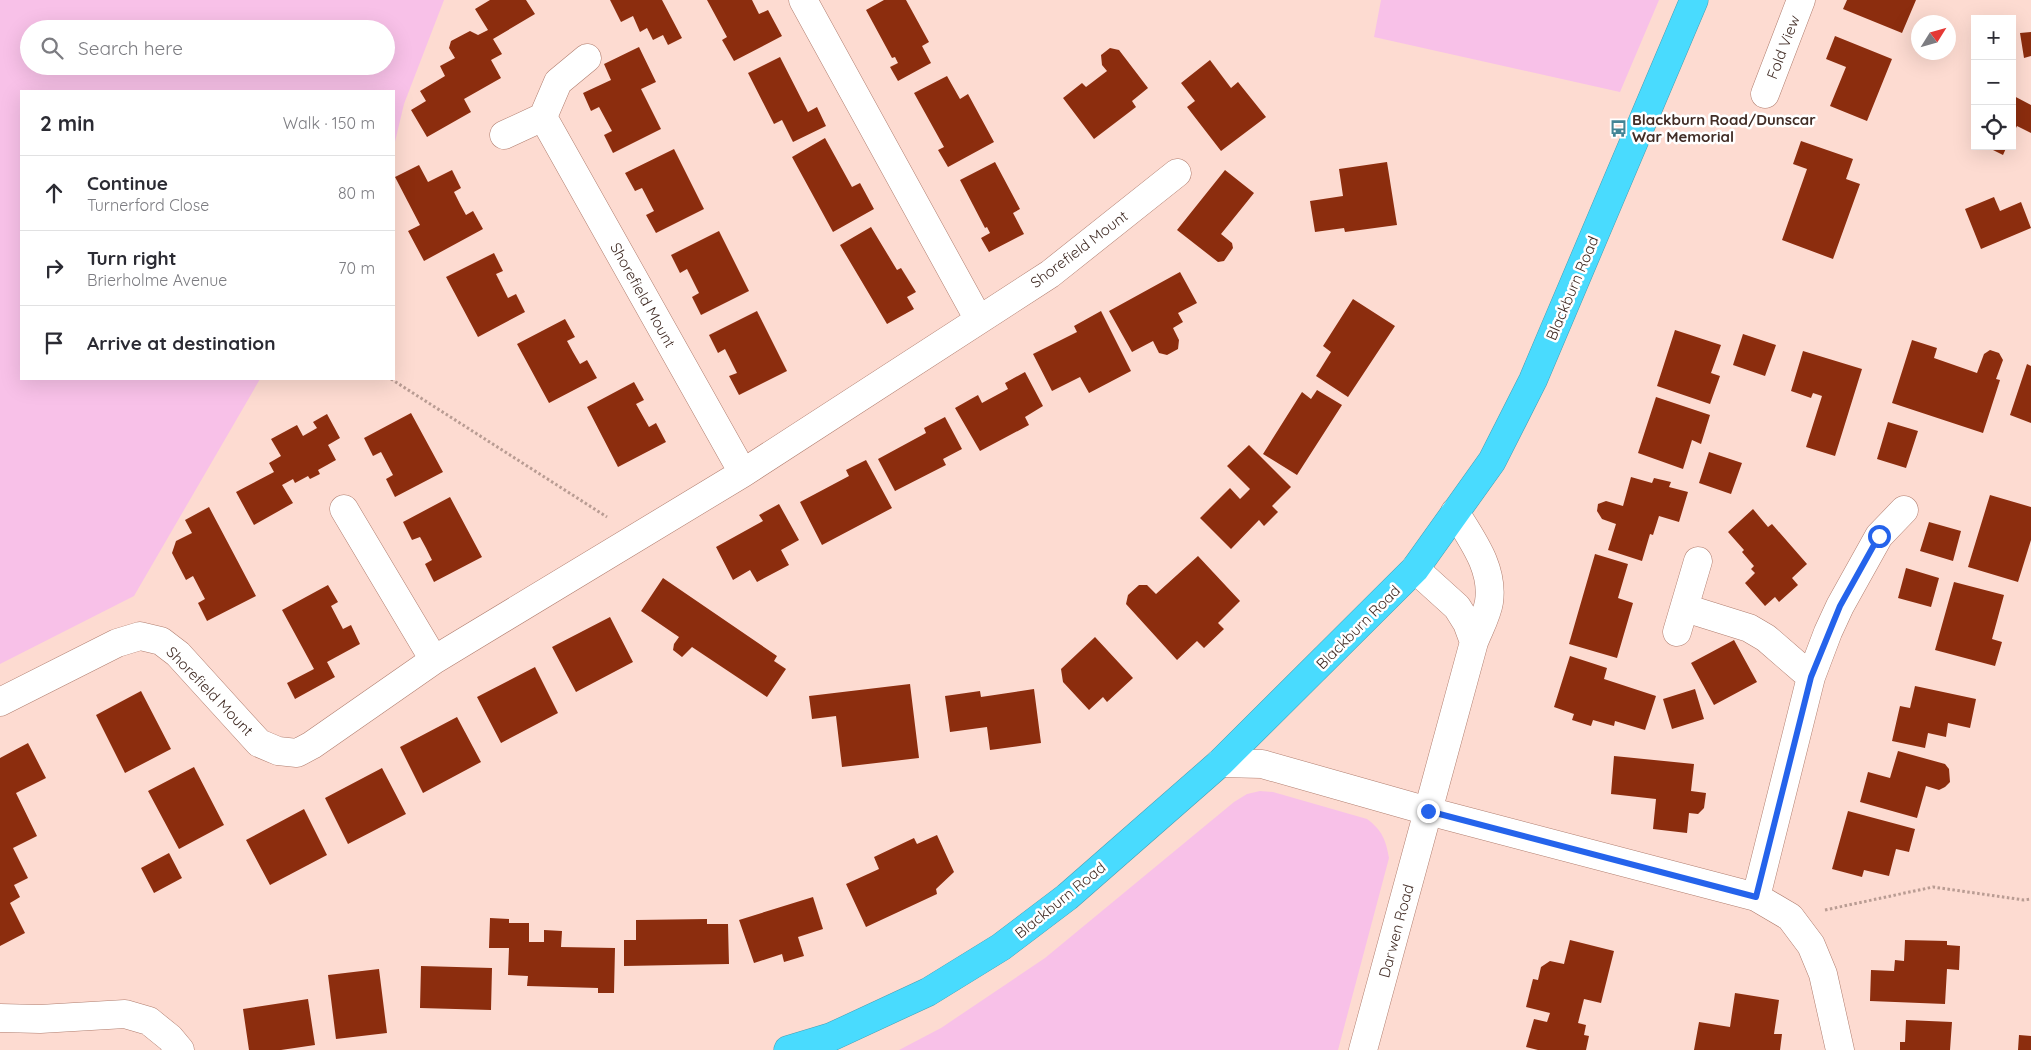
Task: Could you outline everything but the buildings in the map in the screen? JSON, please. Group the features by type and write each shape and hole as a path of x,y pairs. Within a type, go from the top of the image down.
{"highway":[{"name":"Blackburn Road","path":"788,1050 831,1037 928,992 1001,947 1067,897 1220,763 1415,568 1492,461 1533,380 1694,0"}],"street":[{"name":"Fold View","path":"1765,94 1801,0"},
{"path":"812,3 979,320"},
{"path":"504,135 543,117 558,82 587,58"},
{"name":"Shorefield Mount","path":"543,117 743,472"},
{"name":"Shorefield Mount","path":"0,702 117,643 140,636 162,641 178,654 260,743 278,751 297,753 434,660 743,472 1050,274 1177,173"},
{"path":"1756,897 1811,677 1840,606 1879,536 1904,510"},
{"name":"Darwen Road","path":"1363,1050 1474,642 1489,603 1490,580 1484,560 1456,512"},
{"path":"344,525 434,660"},
{"path":"1698,562 1681,620 1749,628 1766,638 1811,677"},
{"path":"1415,568 1457,607 1474,642"},
{"path":"1220,763 1262,764 1428,811 1756,897 1790,917 1811,946 1823,974 1840,1050"},
{"path":"0,1018 40,1019 125,1014 149,1021 170,1038 180,1050"}],"path":[{"path":"393,380 638,537"},
{"path":"1790,917 1933,887 2024,900 2031,899"}],"shaded area":[{"path":"0,0 444,0 404,104 395,142 395,90 20,90 20,380 259,380 134,596 0,664"},
{"path":"1381,0 1659,0 1620,92 1374,37"},
{"path":"1260,791 1273,792 1367,819 1380,831 1386,846 1389,858 1338,1050 899,1050 941,1028 1045,958 1234,802 1247,794"}],"place":[{"name":"Blackburn Road/Dunscar War Memorial","path":"1618,128"}],"route":[{"path":"1428,811 1756,897 1811,677 1840,606 1879,536"}]}
